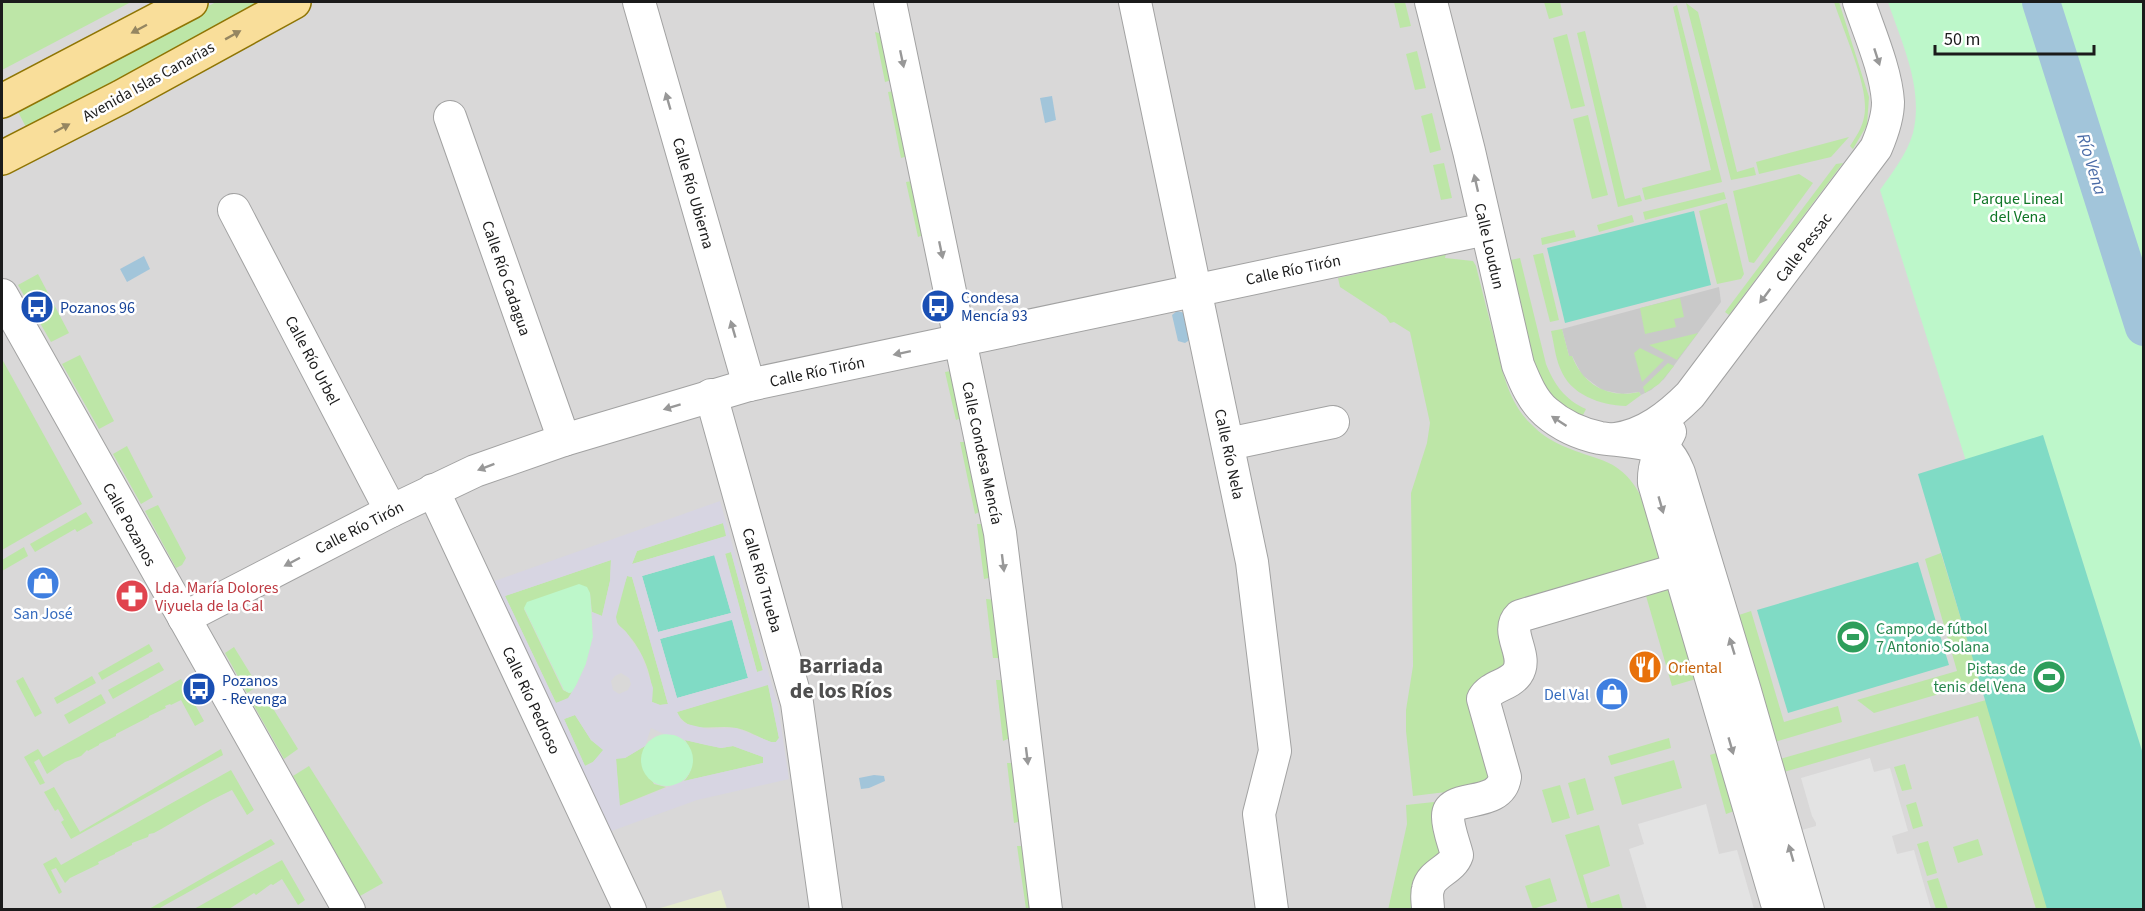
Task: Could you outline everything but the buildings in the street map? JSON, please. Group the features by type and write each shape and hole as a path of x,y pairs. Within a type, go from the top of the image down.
{"main road":[{"path":"2,101 191,2"},
{"name":"Avenida Islas Canarias","path":"4,159 294,2"}],"street":[{"name":"Calle Río Ubierna","path":"639,2 749,385"},
{"name":"Calle Condesa Mencía","path":"890,2 1000,533 1046,909"},
{"name":"Calle Río Nela","path":"1135,2 1252,562 1275,751 1260,813 1272,909"},
{"name":"Calle Loudun","path":"1431,2 1518,365 1535,400 1546,412 1566,426 1598,437 1661,449"},
{"name":"Calle Pessac","path":"1614,439 1644,431 1670,413 1690,395 1866,163 1881,138 1888,105 1886,85 1859,2"},
{"name":"Calle Río Cadagua","path":"450,117 564,440"},
{"name":"Calle Río Urbel","path":"234,210 391,511"},
{"name":"Calle Río Tirón","path":"184,618 433,490 510,458 711,395 749,385 1486,229"},
{"name":"Calle Pozanos","path":"2,295 349,909"},
{"name":"Calle Río Trueba","path":"711,395 797,703 826,909"},
{"path":"1690,395 1661,449 1654,473 1654,483 1680,569 1731,694"},
{"path":"1228,444 1333,422"},
{"path":"1661,449 1674,461 1679,473 1731,694 1765,814 1779,909"},
{"name":"Calle Río Pedroso","path":"433,490 630,909"},
{"path":"1428,909 1428,888 1432,880 1451,865 1457,855 1448,817 1449,810 1455,805 1499,792 1504,784 1505,777 1484,699 1487,691 1517,674 1520,664 1519,650 1513,630 1514,623 1520,616 1680,569"},
{"path":"1765,814 1808,909"}],"shaded area":[{"path":"2,2 2143,2 2143,909 2,909"},
{"path":"1719,287 1721,302 1664,379 1641,395 1639,392 1622,394 1602,390 1582,375 1572,356 1569,356 1562,329"},
{"path":"720,501 778,706 789,779 697,800 606,833 489,583","holes":["723,523 726,536 632,564 637,551","731,552 763,670 757,672 725,554","714,555 731,613 658,632 642,576","611,560 610,581 602,616 592,612 593,637 586,664 568,698 556,703 505,596","627,576 632,577 668,704 660,705 652,702 653,688 642,656 626,632 617,624 616,617","732,620 748,678 677,698 660,639","621,673 629,678 631,684 628,690 619,694 613,690 611,681","768,685 779,738 776,742 771,742 736,728 708,729 687,724 681,720 677,712","575,715 591,740 603,750 593,762 585,766 564,719","651,728 664,734 675,735 706,745 721,748 733,746 763,757 763,763 684,781 620,806 616,759 625,758 645,746"]},
{"path":"1870,758 1874,772 1890,768 1908,831 1892,836 1897,854 1914,850 1931,909 1825,909 1802,830 1816,826 1816,823 1801,778"},
{"path":"1706,804 1719,854 1737,850 1754,909 1647,909 1629,849 1644,844 1638,824"}],"green space":[{"path":"2,2 131,2 2,70"},
{"path":"216,2 275,2 29,133 16,108"},
{"path":"1394,2 1405,2 1411,26 1400,28"},
{"path":"1544,2 1560,2 1563,15 1549,19"},
{"path":"1834,2 1839,2 1869,97 1867,125 1853,149 1850,146 1864,119 1864,97 1858,70"},
{"name":"Parque Lineal del Vena","path":"1888,2 2143,2 2143,754 2043,436 1966,461 1880,190 1907,148 1916,116 1916,99 1910,66"},
{"path":"1686,3 1698,12 1737,172 1754,167 1756,175 1731,180"},
{"path":"1677,5 1722,182 1645,200 1642,188 1711,170 1673,7"},
{"path":"1585,31 1625,199 1640,195 1642,201 1618,207 1577,33"},
{"path":"875,32 886,35 892,80 885,82"},
{"path":"1567,34 1585,106 1571,109 1553,38"},
{"path":"1417,51 1426,88 1415,90 1406,54"},
{"path":"894,91 908,156 901,158 888,92"},
{"path":"1432,113 1441,150 1430,153 1421,116"},
{"path":"1588,115 1608,195 1592,199 1573,119"},
{"path":"1849,137 1831,157 1759,174 1756,162"},
{"path":"1444,163 1452,198 1441,200 1433,165"},
{"path":"1843,163 1729,315 1725,312 1836,164"},
{"path":"1799,174 1813,183 1754,263 1749,262 1733,191"},
{"path":"912,181 923,235 918,237 906,182"},
{"path":"1724,192 1726,199 1645,220 1643,212"},
{"path":"1727,203 1744,274 1741,279 1717,284 1699,211"},
{"path":"1694,211 1711,285 1565,323 1547,248"},
{"path":"1632,215 1634,222 1599,232 1597,225"},
{"path":"1574,230 1576,237 1542,245 1541,238"},
{"path":"1543,253 1559,320 1550,322 1533,255"},
{"path":"1446,254 1445,258 1473,261 1476,266 1503,372 1516,405 1531,424 1546,437 1615,466 1627,476 1644,503 1663,567 1503,615 1513,654 1497,681 1494,777 1471,789 1413,796 1406,731 1406,710 1413,666 1411,493 1427,443 1430,423 1410,332 1394,322 1390,323 1386,317 1340,287 1338,278"},
{"path":"1520,258 1546,364 1561,391 1586,409 1580,421 1565,413 1539,383 1506,261"},
{"path":"38,274 69,333 51,342 18,285"},
{"path":"1680,298 1684,317 1674,319 1676,327 1645,334 1640,308"},
{"path":"1562,329 1569,356 1572,356 1590,382 1608,391 1628,394 1639,392 1641,395 1626,406 1596,401 1578,392 1565,377 1557,359 1551,331"},
{"path":"1698,333 1677,360 1649,345"},
{"path":"1640,348 1664,360 1642,382 1634,353"},
{"path":"80,355 114,421 99,429 62,364"},
{"path":"2,359 82,504 2,550"},
{"path":"1668,363 1674,366 1659,384 1645,393 1643,387"},
{"path":"951,371 964,417 956,420 945,372"},
{"name":"Pistas de tenis del Vena","path":"2043,435 2143,754 2143,909 2047,909 1918,474"},
{"path":"960,442 966,442 984,510 975,514"},
{"path":"127,446 153,497 141,504 113,454"},
{"path":"158,505 186,558 182,565 176,568 145,511"},
{"path":"86,512 93,523 77,532 75,529 35,552 30,544"},
{"path":"723,523 727,536 632,564 637,551"},
{"path":"977,524 986,524 993,577 984,579"},
{"path":"24,547 28,556 2,571 2,560"},
{"path":"731,552 763,671 757,672 725,553"},
{"path":"1941,553 1980,682 1874,713 1857,700 1957,671 1925,559"},
{"path":"715,555 731,613 658,632 642,576"},
{"path":"611,560 610,581 602,616 592,612 590,593 524,609 563,690 573,692 568,699 556,703 505,596"},
{"name":"Campo de fútbol 7 Antonio Solana","path":"1918,562 1949,665 1788,713 1757,610"},
{"path":"627,576 632,577 668,704 660,705 652,702 651,683 646,665 638,647 616,620 617,608"},
{"path":"1668,583 1696,679 1672,686 1644,589"},
{"path":"579,584 587,587 590,593 593,637 586,664 573,692 569,693 564,690 524,608 527,602"},
{"path":"986,599 997,600 1004,653 999,658 993,658"},
{"path":"1751,611 1784,722 1838,706 1842,722 1775,742 1739,615"},
{"path":"732,619 748,678 677,698 660,639"},
{"path":"149,644 153,651 102,680 98,673"},
{"path":"234,647 258,686 247,693 225,653"},
{"path":"159,662 164,670 113,699 108,690"},
{"path":"92,676 96,683 57,704 54,698"},
{"path":"23,677 42,713 35,717 16,681"},
{"path":"181,679 204,721 195,726 181,700 170,704 47,774 39,759 34,762 45,783 40,785 24,757 38,749 43,757"},
{"path":"996,680 1004,680 1015,736 1003,741"},
{"path":"768,684 779,738 776,742 736,728 695,727 682,719 677,712"},
{"path":"101,694 106,703 69,724 64,715"},
{"path":"266,697 298,749 284,759 253,704"},
{"path":"1986,700 2048,909 2036,909 1978,716 1784,772 1780,759"},
{"path":"575,715 591,740 604,750 593,762 585,766 564,719"},
{"path":"662,734 672,734 686,741 693,760 686,779 672,786 662,786 652,782 645,775 641,765 641,755 645,745 652,738"},
{"path":"1669,738 1671,748 1611,765 1608,756"},
{"path":"685,740 721,748 733,746 763,757 763,763 684,781 692,767 690,750"},
{"path":"645,746 641,760 654,784 666,787 619,806 616,758 625,758"},
{"path":"221,749 223,755 71,839 61,822 64,820 58,809 55,811 44,792 54,787 80,832"},
{"path":"1726,750 1743,808 1726,814 1710,755"},
{"path":"1674,760 1682,788 1622,805 1614,777"},
{"path":"1007,763 1014,763 1022,821 1014,823"},
{"path":"1905,764 1912,789 1902,791 1894,767"},
{"path":"309,766 383,883 360,896 293,776"},
{"path":"231,770 254,810 247,815 232,790 149,834 148,837 132,843 65,883 56,868 51,870 62,892 59,894 43,864 56,857 61,865"},
{"path":"1585,778 1594,810 1577,815 1568,783"},
{"path":"1560,785 1570,818 1552,823 1542,790"},
{"path":"1434,802 1444,847 1415,909 1388,910 1407,824 1406,805"},
{"path":"1916,802 1923,826 1913,829 1906,805"},
{"path":"1599,825 1610,866 1583,875 1591,903 1619,894 1623,909 1588,909 1565,835"},
{"path":"271,839 275,844 158,909 149,909"},
{"path":"1978,839 1983,855 1958,863 1953,847"},
{"path":"1928,841 1937,873 1927,876 1917,844"},
{"path":"1017,846 1023,846 1037,909 1026,909"},
{"path":"282,860 305,900 298,905 282,879 229,909 194,909"},
{"path":"1550,878 1557,901 1533,909 1525,886"},
{"path":"1938,878 1948,909 1936,909 1927,881"},
{"path":"721,890 727,909 657,909"}],"water":[{"path":"1052,96 1056,120 1045,123 1040,98"},
{"path":"144,256 150,269 127,282 120,269"},
{"path":"1177,311 1185,313 1191,339 1185,343 1178,341 1172,315"},
{"path":"884,776 885,781 861,789 859,778"}],"waterway":[{"name":"Río Vena","path":"2041,2 2144,327"}],"place":[{"name":"Condesa Mencía 93","path":"938,306"},
{"name":"Pozanos 96","path":"37,307"},
{"name":"San José","path":"43,583"},
{"name":"Lda. María Dolores Viyuela de la Cal","path":"132,596"},
{"name":"Campo de fútbol 7 Antonio Solana","path":"1853,637"},
{"name":"Oriental","path":"1645,667"},
{"name":"Pistas de tenis del Vena","path":"2049,677"},
{"name":"Pozanos - Revenga","path":"199,689"},
{"name":"Del Val","path":"1612,694"}],"district":[{"name":"Barriada de los Ríos","path":"841,678"}]}
